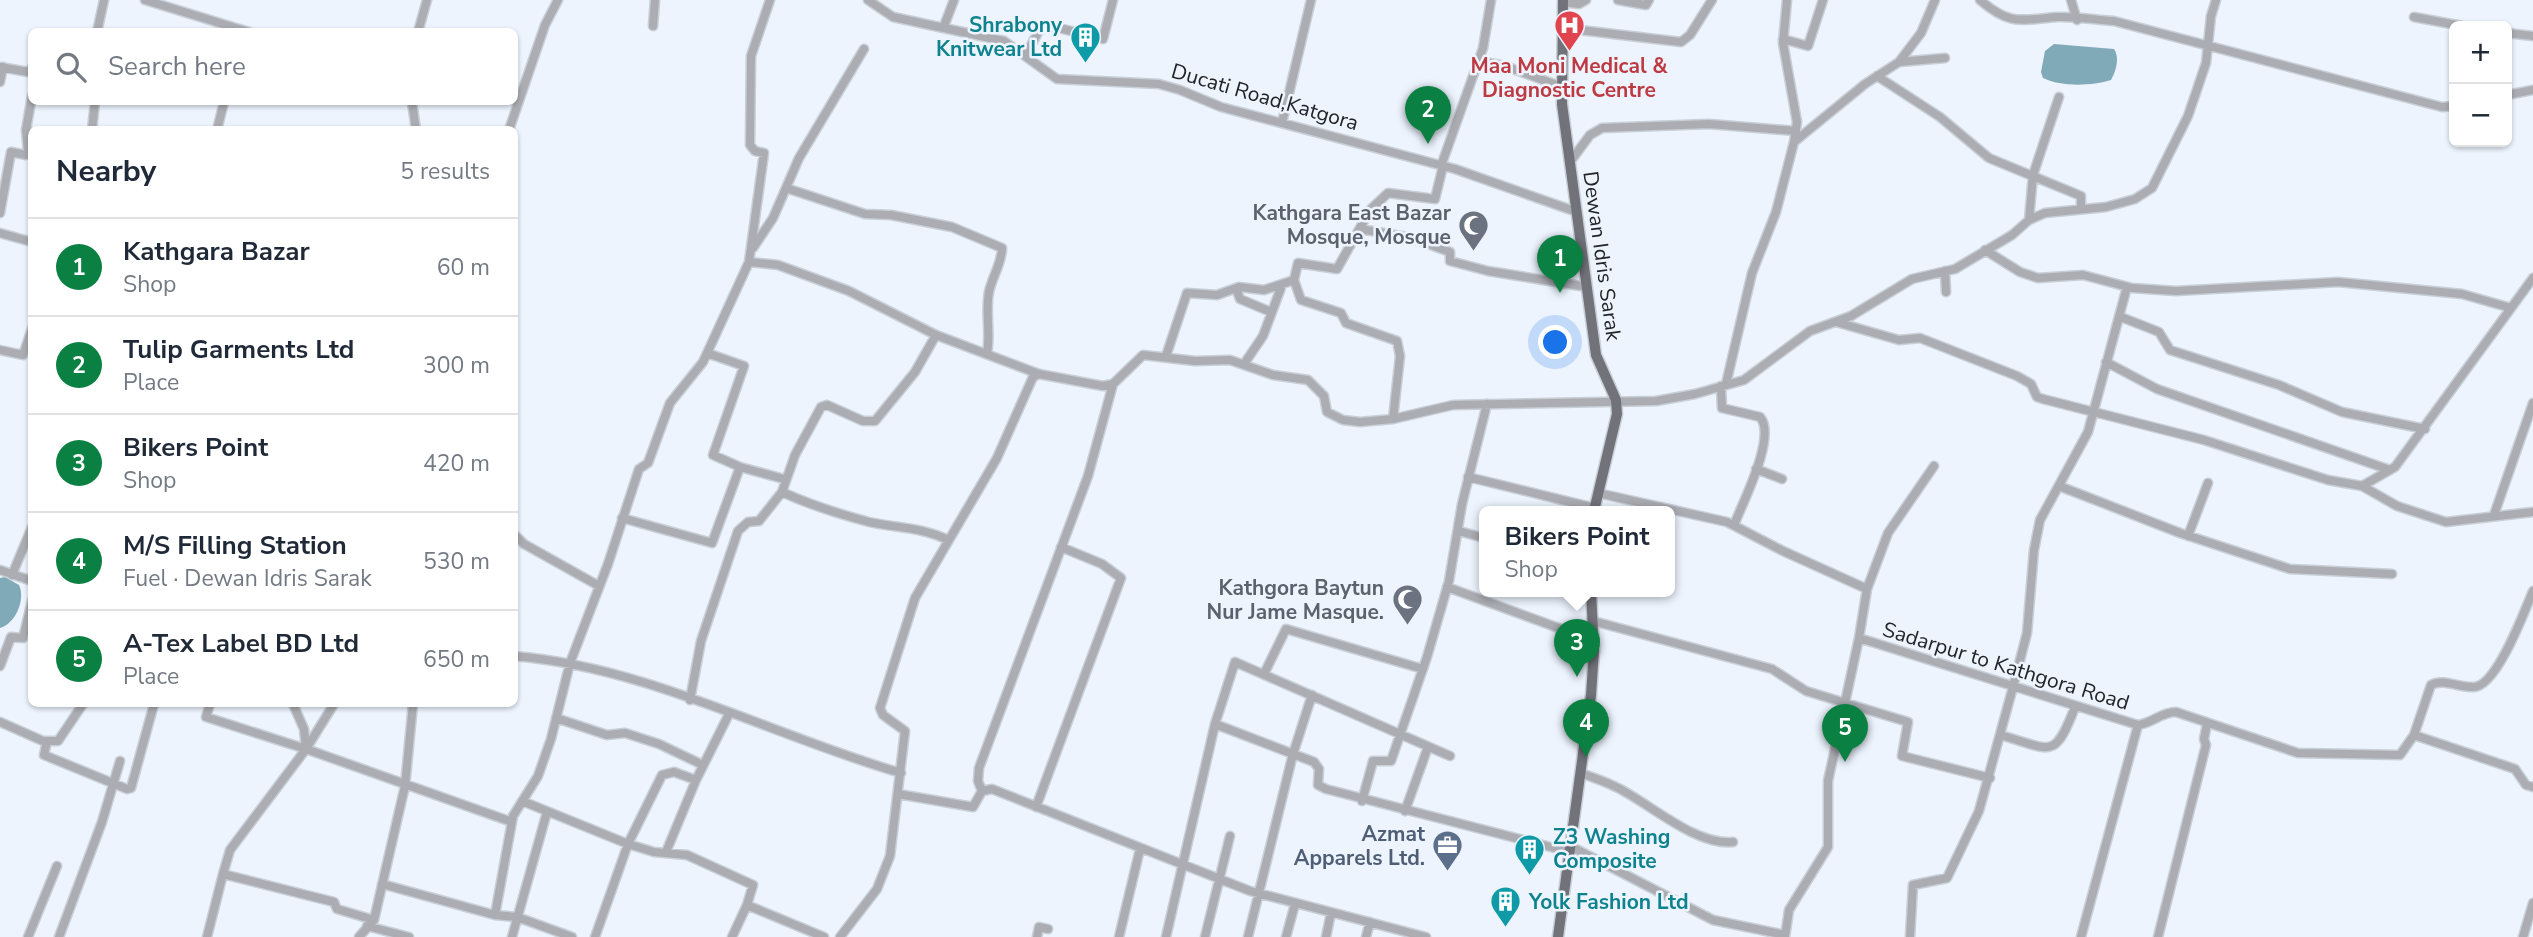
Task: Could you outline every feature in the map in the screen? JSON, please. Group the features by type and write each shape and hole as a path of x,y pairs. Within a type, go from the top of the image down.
{"main road":[{"name":"Dewan Idris Sarak","path":"1563,1 1562,87 1570,162 1596,355 1616,400"},
{"path":"1595,506 1616,414 1616,400"},
{"path":"1558,937 1591,695 1594,640 1591,597"}],"street":[{"path":"98,28 104,0"},
{"path":"145,0 235,28"},
{"path":"419,28 427,0"},
{"path":"518,104 545,26 558,0"},
{"path":"653,26 655,0"},
{"path":"753,248 750,246 764,153 755,151 750,145 751,56 770,0"},
{"name":"Ducati Road,Katgora","path":"867,0 893,16 1004,41 1057,79 1159,84 1221,107 1442,166 1577,212"},
{"path":"944,26 954,0"},
{"path":"1024,56 1040,29 1059,28 1102,39 1113,0"},
{"path":"1282,122 1311,0"},
{"path":"1393,419 1399,356 1397,341 1346,323 1341,313 1301,300 1294,280 1298,263 1337,269 1370,210 1388,193 1435,199 1442,166 1479,61 1491,0"},
{"path":"1563,1 1579,4 1586,0"},
{"path":"1618,0 1639,5 1646,5 1649,0"},
{"path":"1563,28 1681,42 1690,35 1712,0"},
{"path":"1734,525 1756,469 1767,431 1765,422 1760,417 1724,409 1723,385 1752,273 1776,212 1796,131 1797,121 1783,39 1787,0"},
{"path":"1783,39 1808,46 1823,0"},
{"path":"1794,142 1877,76 1899,62 1921,33 1935,0"},
{"path":"1980,0 2008,20 2113,21 2442,107 2449,106"},
{"path":"2071,0 2077,20"},
{"path":"982,791 978,781 979,768 1096,449 1113,384 1143,355 1195,361 1230,360 1273,375 1312,382 1324,396 1328,411 1343,421 1393,419 1453,405 1656,401 1744,380 1810,331 1863,310 1912,279 1955,269 2012,235 2029,220 2045,214 2106,207 2135,199 2152,188 2192,107 2209,46 2211,16 2216,0"},
{"path":"2413,17 2449,24"},
{"path":"2512,34 2533,36"},
{"path":"495,915 512,822 538,776 570,663 639,469 648,463 662,418 707,353 753,248 774,218 799,158 864,49"},
{"path":"1899,62 1945,58"},
{"path":"1479,61 1505,66 1562,87"},
{"path":"0,82 2,67 28,72"},
{"path":"1877,76 1940,117 1989,158 2081,195 2081,209"},
{"path":"2512,94 2533,90"},
{"path":"2029,220 2033,175 2059,97"},
{"path":"0,213 11,152 26,155 28,152 26,130 30,105"},
{"path":"92,126 95,105"},
{"path":"218,126 223,105"},
{"path":"412,105 415,126"},
{"path":"510,126 518,105"},
{"path":"1570,162 1590,135 1602,128 1709,124 1796,131"},
{"path":"786,188 865,214 952,227 1002,248 989,289 987,307 990,335 987,354"},
{"path":"1360,229 1412,238 1450,252 1450,261 1488,271 1587,286"},
{"path":"0,233 28,241"},
{"path":"1985,250 2020,272 2038,278 2083,275 2127,287 2176,290 2339,282 2462,294 2511,309"},
{"path":"749,262 778,265 849,291 936,335 1040,374 1103,386 1113,384"},
{"path":"1945,271 1947,292"},
{"path":"2362,486 2390,470 2425,429 2533,278"},
{"path":"1166,356 1187,293 1217,295 1236,288 1264,290 1294,280"},
{"path":"1244,364 1263,336 1282,285"},
{"path":"1910,937 1913,885 1947,878 1973,823 1990,778 2027,634 2034,551 2040,520 2079,452 2121,317 2127,287"},
{"path":"1236,288 1240,299 1271,312"},
{"path":"2121,317 2159,332 2170,350 2279,385 2342,412 2425,429"},
{"path":"1833,321 1899,340 1920,338 2017,376 2031,384 2037,397 2204,440 2328,480 2362,486 2397,506 2446,522 2533,512"},
{"path":"690,700 701,640 738,531 748,522 759,522 782,492 784,480 821,407 827,405 863,421 875,421 915,372 936,335"},
{"path":"0,350 23,355 28,341"},
{"path":"707,353 744,366 713,455 740,467 784,480"},
{"path":"2106,362 2157,389 2390,470"},
{"path":"840,937 862,911 884,873 893,846 905,732 899,724 883,715 880,708 915,598 997,458 1033,377 1040,374"},
{"path":"2494,515 2530,425 2533,403"},
{"path":"1362,801 1373,761 1391,761 1423,669 1447,587 1468,477 1487,404"},
{"name":"Sadarpur to Kathgora Road","path":"1934,466 1888,533 1867,589 1860,638 2137,725 2157,720 2166,712 2176,712 2298,753 2400,755 2414,735"},
{"path":"622,518 712,543 740,467"},
{"path":"1756,469 1782,479"},
{"path":"1468,477 1582,506"},
{"path":"2189,536 2208,483"},
{"path":"2059,486 2189,536 2290,569 2392,574"},
{"path":"782,492 807,503 872,522 914,527 948,540"},
{"path":"1598,493 1662,506"},
{"path":"1675,509 1734,525 1783,551 1867,589"},
{"path":"1459,531 1479,537"},
{"path":"12,575 28,535"},
{"path":"518,538 524,544 599,586"},
{"path":"1036,807 1121,578 1102,564 1061,547"},
{"path":"0,570 28,580"},
{"path":"1447,587 1594,640"},
{"path":"2533,591 2508,648 2488,679 2480,686 2472,688 2434,682 2414,735 2515,769 2526,785 2533,787"},
{"path":"0,667 11,637 23,638 28,617"},
{"path":"1593,621 1772,668 1795,687 1844,705 1910,724 1902,756 1990,778"},
{"path":"1264,674 1286,629 1423,669"},
{"path":"1215,724 1318,765 1317,781 1321,787 1362,801 1570,849 1713,920 1785,936 1789,910 1828,847 1828,781 1860,638"},
{"path":"518,656 570,663 621,675 901,774"},
{"path":"1166,937 1215,724 1234,663 1450,756"},
{"path":"1248,937 1256,893 1293,754 1312,695"},
{"path":"0,722 47,741 58,741 81,707"},
{"path":"47,741 44,755 131,788 153,707"},
{"path":"209,707 206,717 306,748 405,786 512,822"},
{"path":"294,707 304,729 306,748"},
{"path":"208,937 230,850 306,748 332,707"},
{"path":"359,937 370,923 382,884 405,786 413,707"},
{"path":"2000,734 2047,748 2057,745 2067,732 2075,707"},
{"path":"666,852 696,780 729,714"},
{"path":"556,718 607,735 625,733 659,744 703,765"},
{"path":"2158,937 2206,745 2204,739 2207,724"},
{"path":"2081,937 2137,725"},
{"path":"1405,811 1428,747"},
{"path":"59,937 102,822 120,761"},
{"path":"595,937 628,844 662,775 674,772 696,780"},
{"path":"1580,773 1618,787 1700,835 1723,843 1733,842"},
{"path":"898,794 972,807 982,791 992,789 1256,893 1426,937"},
{"path":"522,801 628,844 654,852 687,855 754,885 732,937"},
{"path":"512,937 547,812"},
{"path":"1205,937 1217,879 1230,836"},
{"path":"1119,937 1140,849"},
{"path":"28,937 57,866"},
{"path":"223,874 334,902 337,909 409,937"},
{"path":"382,884 495,915 517,917 572,937"},
{"path":"2523,937 2533,903"},
{"path":"1286,937 1295,904"},
{"path":"747,905 824,937"},
{"path":"1326,937 1331,913"},
{"path":"1366,937 1370,922"},
{"path":"1037,937 1039,928 1048,929"}],"water":[{"path":"2054,44 2114,49 2117,64 2111,80 2077,85 2043,78 2041,72 2045,51"},
{"path":"5,577 19,585 21,597 14,617 0,628 0,578"}],"place":[{"name":"Maa Moni Medical & Diagnostic Centre","path":"1569,53"},
{"name":"Shrabony Knitwear Ltd","path":"1085,64"},
{"name":"Tulip Garments Ltd","path":"1428,144"},
{"name":"Kathgara East Bazar Mosque, Mosque","path":"1474,252"},
{"name":"Kathgara Bazar","path":"1560,293"},
{"name":"Kathgora Baytun Nur Jame Masque.","path":"1407,627"},
{"name":"Bikers Point","path":"1577,677"},
{"name":"M/S Filling Station","path":"1586,757"},
{"name":"A-Tex Label BD Ltd","path":"1845,762"},
{"name":"Azmat Apparels Ltd.","path":"1448,873"},
{"name":"Z3 Washing Composite","path":"1530,876"},
{"name":"Yolk Fashion Ltd","path":"1506,929"}]}
